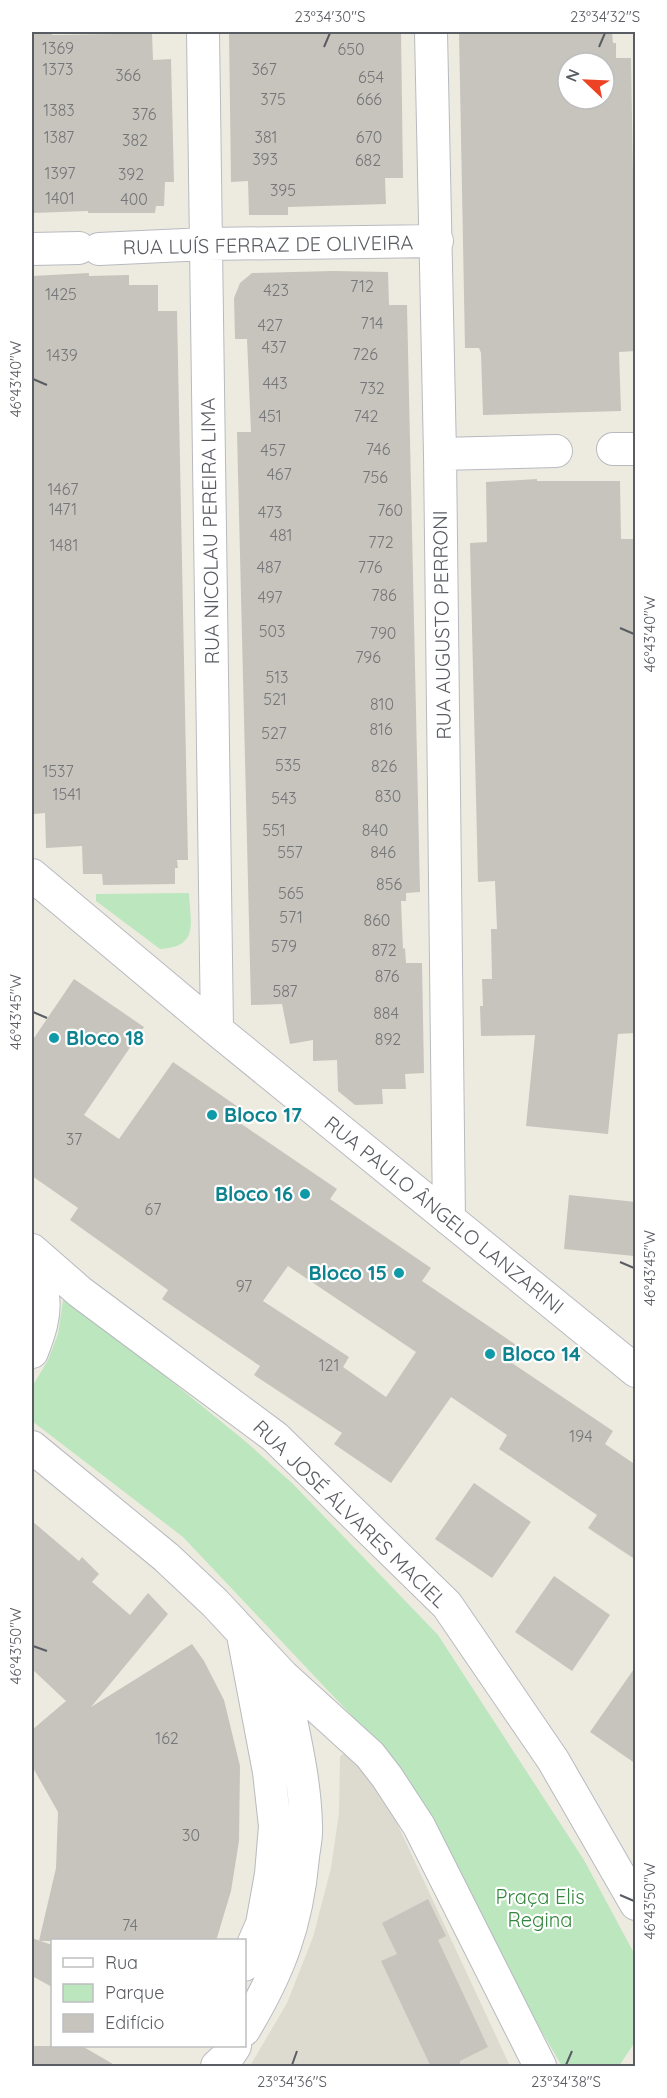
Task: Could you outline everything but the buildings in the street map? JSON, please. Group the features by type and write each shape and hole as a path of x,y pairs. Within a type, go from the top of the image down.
{"street":[{"name":"RUA NICOLAU PEREIRA LIMA","path":"203,32 217,1030"},
{"name":"RUA AUGUSTO PERRONI","path":"431,32 437,241 448,1219"},
{"name":"RUA LUÍS FERRAZ DE OLIVEIRA","path":"32,249 437,241"},
{"path":"440,454 556,451"},
{"name":"RUA PAULO ÂNGELO LANZARINI","path":"32,875 217,1030 636,1371"},
{"name":"RUA JOSÉ ÁLVARES MACIEL","path":"32,1250 80,1292 275,1437 447,1605 553,1760 636,1904"},
{"path":"32,1255 44,1294 42,1324 32,1352"},
{"path":"32,1447 166,1557 214,1603 282,1675 370,1755 387,1776 419,1826 540,2067"},
{"path":"243,1635 269,1772 275,1826 271,1874 262,1924 246,1960"},
{"path":"246,2026 282,1958 294,1923 302,1873 306,1826 300,1772 282,1675"},
{"path":"198,2067 204,2047"},
{"path":"217,2067 234,2047"}],"shaded area":[{"path":"349,1751 369,1763 510,2066 250,2066 287,2003 313,1937 331,1868 339,1813 340,1756"}],"green space":[{"path":"189,893 191,923 187,938 182,944 160,949 96,901 96,894"},
{"name":"Praça Elis Regina","path":"64,1294 245,1441 293,1484 438,1635 584,1860 635,1955 635,2042 619,2066 562,2066 490,1944 388,1754 183,1537 32,1421 32,1387 48,1360 58,1334"}],"place":[{"name":"Bloco 18","path":"54,1038"},
{"name":"Bloco 17","path":"212,1115"},
{"name":"Bloco 16","path":"305,1194"},
{"name":"Bloco 15","path":"399,1273"},
{"name":"Bloco 14","path":"490,1354"}]}
